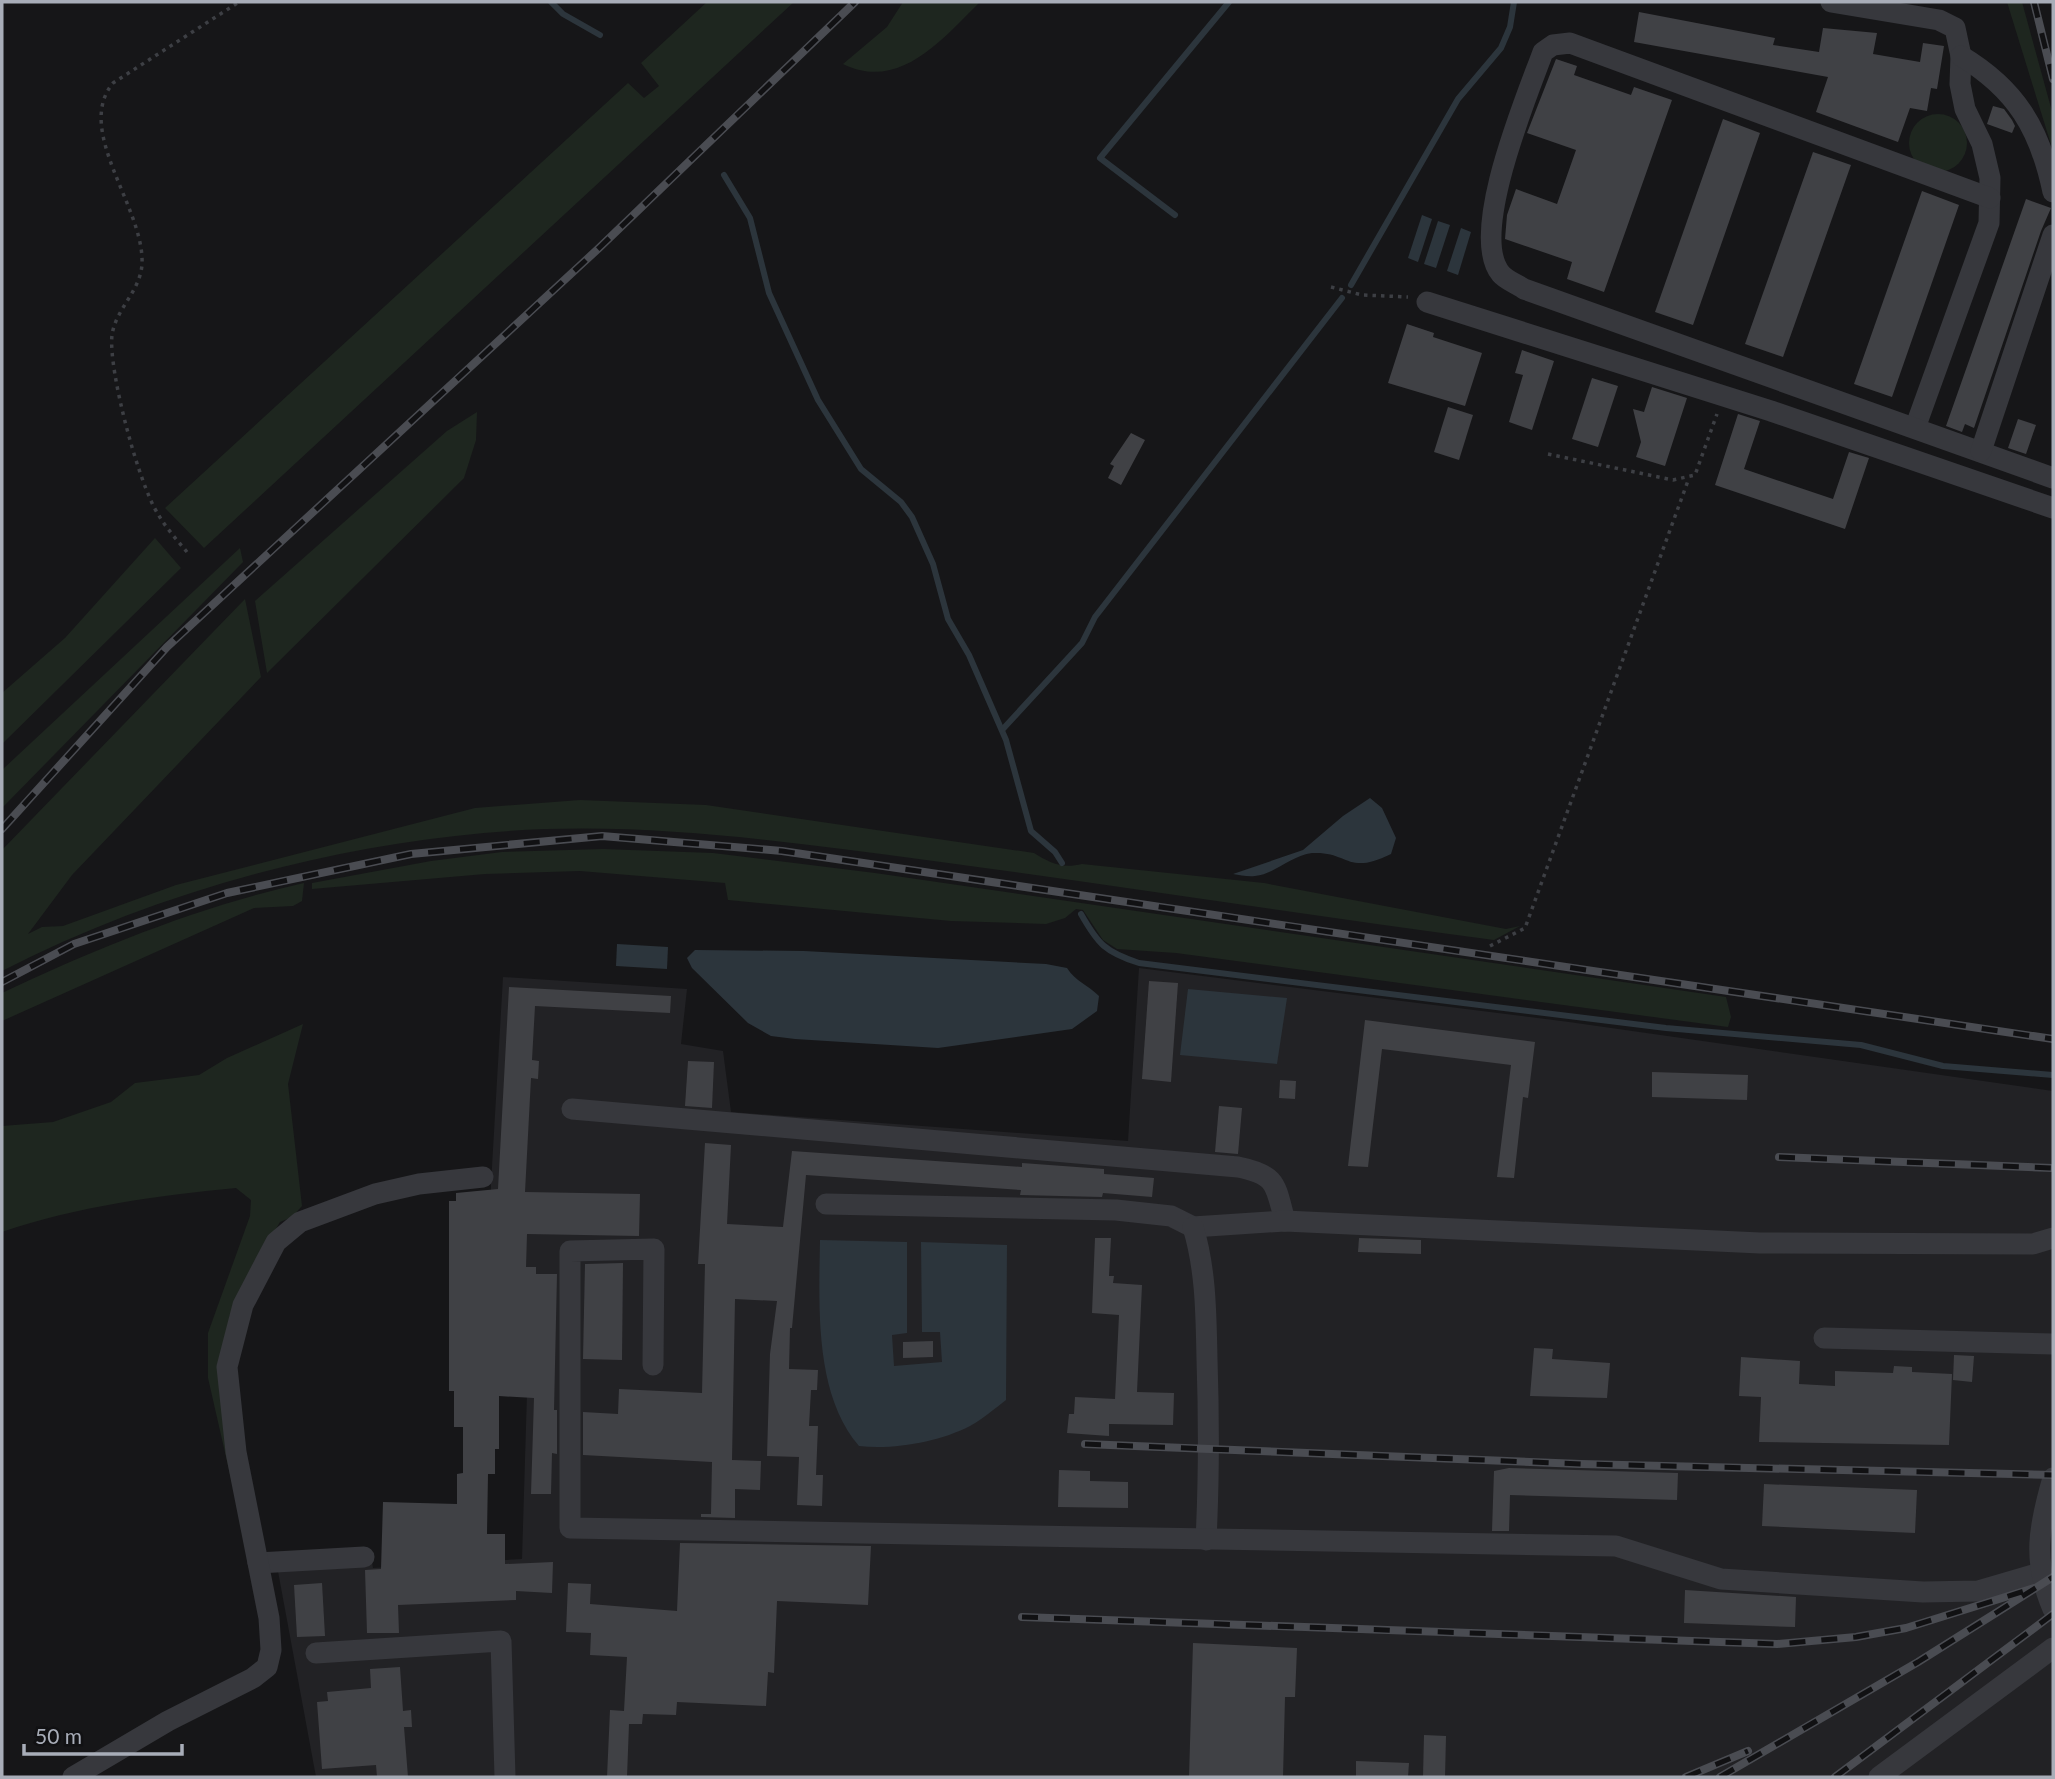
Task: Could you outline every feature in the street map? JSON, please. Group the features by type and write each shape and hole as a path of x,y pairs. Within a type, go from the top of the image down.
{"street":[{"path":"1831,2 1939,20 1955,28 1961,56 1960,84 1965,109 1982,144 1990,178 1989,223 1915,428"},
{"path":"1990,198 1570,43 1553,45 1543,52 1496,192 1490,247 1501,274 1524,289 2053,478"},
{"path":"1961,56 1993,75 2027,116 2053,192"},
{"path":"1982,451 2053,235"},
{"path":"1427,302 1723,396 2053,508"},
{"path":"572,1109 1238,1167 1261,1172 1271,1180 1285,1221"},
{"path":"73,1777 168,1721 244,1683 267,1667 271,1650 269,1618 236,1452 228,1367 243,1305 276,1242 300,1222 364,1198 419,1184 483,1177"},
{"path":"826,1205 1116,1210 1171,1216 1193,1227 1285,1221 1760,1243 2033,1244 2053,1238"},
{"path":"1193,1227 1202,1259 1205,1307 1210,1449 1206,1540"},
{"path":"653,1365 654,1249 570,1251 570,1528 1616,1546 1721,1579 1923,1592 1978,1591 2040,1573"},
{"path":"1824,1338 2053,1344"},
{"path":"2053,1478 2039,1544 2040,1573 2053,1609"},
{"path":"258,1563 364,1557"},
{"path":"316,1653 500,1641 505,1777"},
{"path":"1879,1777 2053,1648"}],"path":[{"path":"187,552 157,513 141,477 113,355 112,334 140,280 143,260 134,214 103,139 99,112 104,94 113,83 239,2"},
{"path":"1331,287 1362,295 1403,297 1427,302"},
{"path":"1548,454 1673,480 1689,478 1695,475 1723,396"},
{"path":"1490,946 1525,928 1689,478"}],"shaded area":[{"path":"707,2 794,2 204,548 165,508 628,83 644,98 659,86 641,63"},
{"path":"903,2 980,2 935,45 901,66 883,71 864,71 843,64 887,27"},
{"path":"2007,2 2022,2 2053,115 2053,151"},
{"path":"1938,114 1949,116 1962,127 1967,143 1965,154 1954,167 1938,172 1927,170 1914,159 1909,143 1911,132 1922,119"},
{"path":"1422,215 1432,219 1418,262 1408,258"},
{"path":"1438,221 1450,225 1436,268 1424,264"},
{"path":"1461,228 1471,232 1458,275 1447,271"},
{"path":"477,412 476,440 464,478 267,673 255,601 447,431"},
{"path":"155,538 181,568 2,744 2,693 65,638"},
{"path":"240,548 243,562 2,808 2,770"},
{"path":"245,599 261,677 72,875 28,934 42,927 63,926 176,885 475,808 580,800 706,805 1034,853 1062,865 1082,864 1264,883 1506,929 1520,926 1494,940 761,839 650,830 539,829 422,840 360,850 237,879 117,919 2,971 2,850"},
{"path":"1370,798 1382,808 1396,838 1391,854 1365,863 1356,863 1334,855 1312,853 1297,857 1262,875 1233,874 1303,850 1343,816"},
{"path":"603,849 713,853 875,873 1726,997 1731,1017 1728,1027 1176,953 1117,949 1103,940 1083,910 1076,909 1065,918 1046,924 951,921 728,900 725,883 580,871 485,874 312,889 312,883 431,861 502,852"},
{"path":"304,883 302,901 293,906 254,908 2,1021 2,993 39,976 188,916"},
{"path":"617,944 668,947 667,969 616,966"},
{"path":"695,950 804,951 1046,964 1067,968 1099,996 1097,1011 1072,1029 938,1048 795,1039 771,1036 748,1023 692,968 687,958"},
{"path":"1139,968 1569,1022 2053,1091 2053,1777 316,1777 277,1566 372,1562 373,1568 522,1559 528,1360 490,1325 491,1184 503,977 687,989 681,1044 723,1051 731,1112 1128,1141"},
{"path":"1188,989 1287,998 1277,1064 1180,1055"},
{"path":"303,1024 288,1084 302,1206 292,1217 280,1222 243,1285 229,1317 263,1619 208,1378 208,1333 250,1216 251,1200 236,1188 176,1195 59,1215 2,1232 2,1126 53,1122 111,1102 135,1083 199,1075 227,1058"},
{"path":"820,1240 907,1242 907,1333 892,1335 894,1366 942,1362 940,1332 922,1332 921,1242 1007,1245 1006,1400 958,1432 901,1446 859,1446 844,1425 827,1375 820,1320"}],"building":[{"path":"1639,12 1775,38 1773,45 1819,52 1823,28 1877,33 1873,54 1920,62 1923,43 1944,46 1937,89 1931,88 1927,111 1910,108 1898,142 1816,112 1828,77 1634,42"},
{"path":"1556,59 1577,66 1574,75 1631,95 1634,87 1672,100 1604,292 1567,279 1572,262 1505,239 1507,215 1516,189 1557,204 1576,150 1527,133"},
{"path":"1993,106 2004,109 2012,120 2015,126 2012,133 1987,124"},
{"path":"1723,119 1760,133 1693,325 1655,312"},
{"path":"1813,152 1851,165 1783,357 1745,344"},
{"path":"1922,191 1959,205 1892,397 1854,384"},
{"path":"2026,199 2051,208 1974,428 1965,424 1962,432 1946,426"},
{"path":"1407,324 1434,333 1433,337 1482,353 1465,406 1388,383"},
{"path":"1522,350 1554,361 1532,430 1509,422 1523,375 1515,373"},
{"path":"1592,378 1618,386 1598,447 1572,439"},
{"path":"1652,387 1687,398 1665,466 1636,457 1641,442 1633,409 1644,412"},
{"path":"1448,407 1473,415 1459,460 1434,452"},
{"path":"1738,414 1760,421 1744,469 1833,499 1849,452 1869,458 1845,529 1715,485"},
{"path":"2018,419 2036,425 2026,454 2008,448"},
{"path":"1131,433 1145,440 1121,485 1108,478 1114,466 1110,464"},
{"path":"1149,981 1178,983 1171,1082 1142,1079"},
{"path":"509,987 671,996 670,1013 535,1006 532,1060 539,1061 538,1079 531,1078 525,1192 640,1194 639,1236 527,1234 526,1267 536,1267 536,1274 557,1274 554,1410 557,1410 557,1454 552,1453 551,1494 531,1494 534,1398 499,1396 499,1449 495,1449 495,1474 488,1474 487,1534 505,1534 505,1564 553,1562 552,1593 516,1591 516,1600 398,1605 399,1633 367,1633 365,1570 381,1569 383,1502 457,1504 457,1474 463,1473 463,1427 454,1427 454,1391 449,1391 449,1201 456,1201 456,1193 498,1189"},
{"path":"1365,1020 1535,1042 1528,1098 1523,1097 1514,1178 1497,1177 1511,1065 1382,1049 1368,1167 1348,1166"},
{"path":"688,1061 714,1062 712,1108 685,1106"},
{"path":"1652,1072 1748,1075 1747,1100 1652,1097"},
{"path":"1280,1080 1296,1081 1295,1099 1279,1098"},
{"path":"1219,1106 1242,1108 1238,1154 1215,1152"},
{"path":"705,1143 731,1145 727,1224 783,1227 792,1151 1022,1167 1022,1163 1104,1169 1104,1174 1154,1178 1152,1197 1103,1193 1102,1197 1020,1195 1021,1190 806,1175 790,1328 789,1369 818,1370 817,1390 811,1390 809,1426 818,1426 816,1475 823,1475 822,1506 797,1505 799,1457 767,1456 770,1354 777,1301 735,1299 732,1460 761,1461 760,1490 735,1489 735,1518 701,1517 701,1514 711,1514 712,1462 583,1455 583,1412 618,1414 619,1389 702,1393 705,1264 698,1264"},
{"path":"1095,1238 1111,1238 1109,1276 1114,1276 1113,1283 1142,1285 1137,1392 1174,1393 1173,1425 1109,1424 1109,1436 1067,1433 1069,1414 1074,1414 1075,1397 1115,1399 1119,1315 1092,1313"},
{"path":"1359,1238 1421,1240 1421,1254 1358,1252"},
{"path":"623,1263 622,1360 583,1359 585,1264"},
{"path":"933,1341 933,1357 903,1358 903,1342"},
{"path":"1534,1348 1553,1349 1552,1359 1610,1363 1607,1398 1530,1396"},
{"path":"1954,1355 1974,1356 1972,1382 1953,1380"},
{"path":"1741,1357 1800,1361 1799,1384 1835,1386 1835,1371 1893,1373 1894,1366 1912,1367 1912,1372 1952,1374 1949,1445 1759,1442 1761,1397 1739,1396"},
{"path":"1509,1468 1678,1473 1677,1500 1510,1495 1509,1531 1492,1531 1494,1471"},
{"path":"1059,1470 1090,1471 1090,1481 1128,1482 1128,1508 1058,1507"},
{"path":"1764,1484 1917,1490 1915,1533 1762,1526"},
{"path":"680,1543 871,1546 868,1605 777,1601 774,1673 768,1672 766,1706 677,1702 676,1715 643,1714 642,1724 629,1724 627,1777 607,1777 610,1710 624,1711 627,1657 590,1655 591,1633 566,1632 568,1583 591,1584 590,1604 677,1611"},
{"path":"322,1583 325,1636 297,1637 294,1585"},
{"path":"1685,1590 1796,1597 1795,1627 1684,1623"},
{"path":"1193,1643 1297,1648 1295,1697 1285,1697 1283,1777 1189,1777"},
{"path":"400,1667 403,1711 411,1710 412,1727 404,1727 408,1777 377,1777 376,1765 322,1769 317,1702 328,1701 327,1692 371,1688 370,1669"},
{"path":"1424,1735 1446,1736 1445,1777 1423,1777"},
{"path":"1356,1761 1409,1763 1408,1777 1356,1777"}],"waterway":[{"path":"551,2 563,14 600,35"},
{"path":"1175,215 1100,158 1229,2"},
{"path":"1351,285 1458,99 1501,48 1510,27 1514,2"},
{"path":"724,175 750,218 769,293 818,400 861,469 901,502 912,517 933,564 948,619 969,655 1006,740 1031,831 1055,852 1062,863"},
{"path":"1002,730 1082,643 1095,617 1342,298"},
{"path":"1081,914 1092,933 1104,946 1139,963 1666,1028 1861,1045 1943,1066 2053,1075"}],"railway":[{"path":"2,829 167,647 599,248 855,2"},
{"path":"2034,2 2053,79"},
{"path":"2,982 74,944 227,893 411,854 602,836 782,851 2053,1039"},
{"path":"1779,1157 2053,1168"},
{"path":"1085,1444 1581,1464 2053,1475"},
{"path":"1720,1777 1918,1662 2053,1577"},
{"path":"1022,1617 1777,1644 1856,1637 1906,1628 2034,1588"},
{"path":"1835,1777 2053,1614"},
{"path":"1686,1777 1748,1751"}]}
